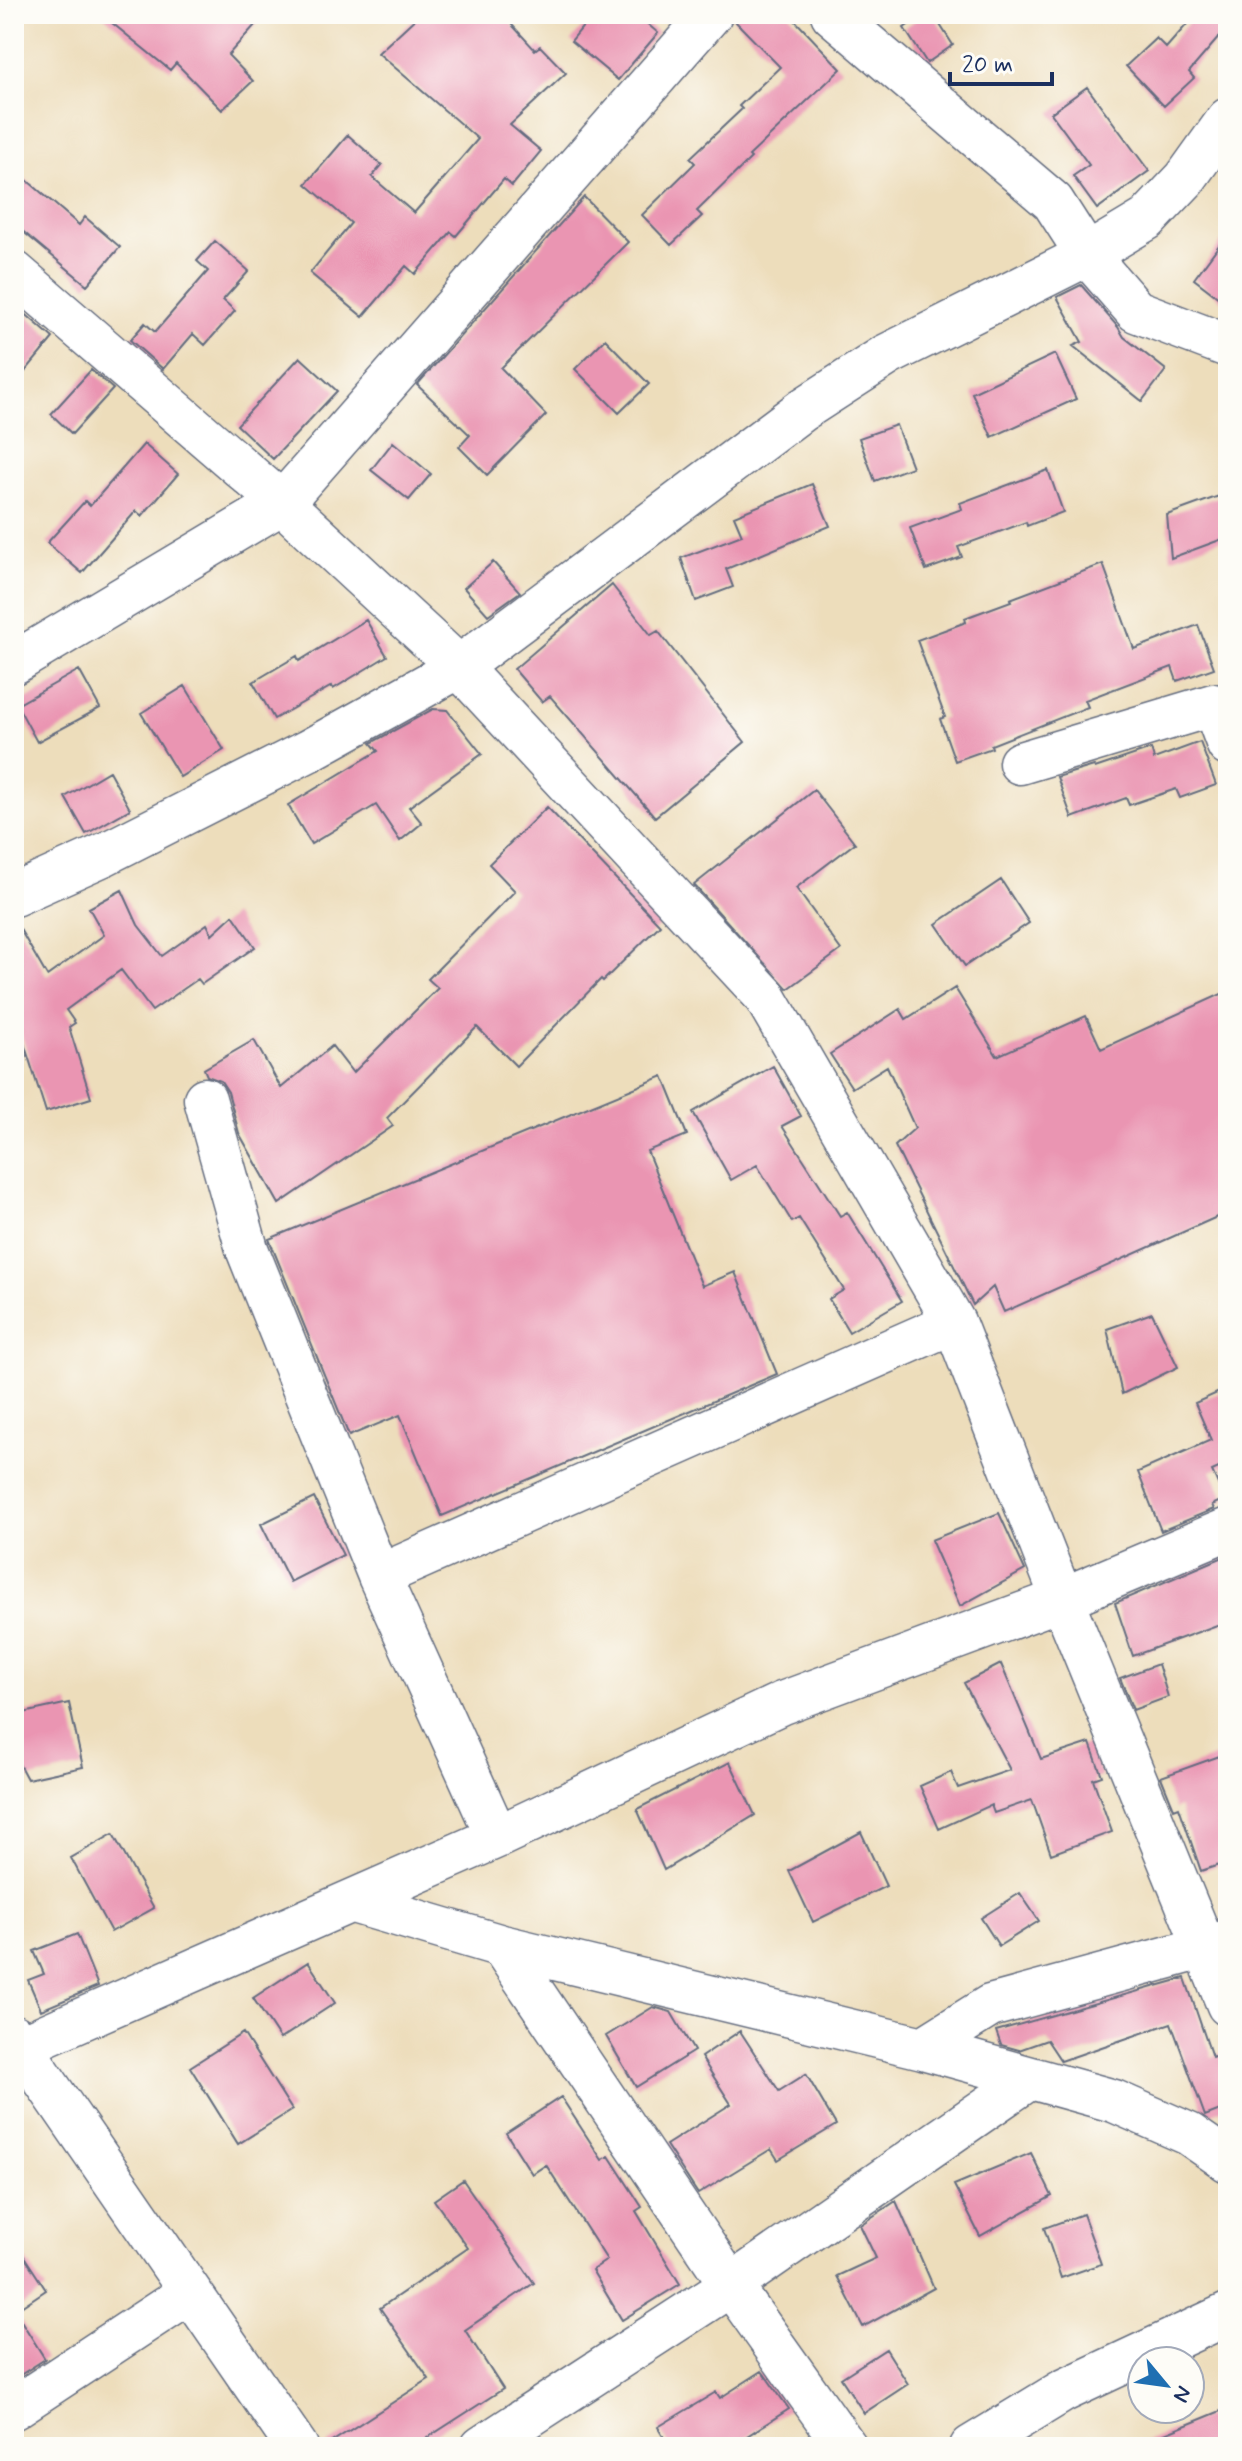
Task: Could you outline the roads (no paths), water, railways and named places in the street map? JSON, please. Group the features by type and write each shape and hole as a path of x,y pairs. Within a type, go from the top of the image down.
{"street":[{"path":"14,663 282,503 711,14"},
{"path":"832,14 1053,202 1087,255 1136,311 1227,347"},
{"path":"14,895 105,854 308,751 459,667 802,410 887,355 1087,255 1147,219 1185,179 1228,119"},
{"path":"14,272 282,503 459,667 764,995 954,1322 1062,1599 1217,1945 1228,2005"},
{"path":"1020,763 1213,705 1228,745"},
{"path":"205,1099 247,1249 379,1576 497,1837"},
{"path":"379,1576 954,1322"},
{"path":"297,2447 16,2044 353,1902 782,1703 1062,1599 1228,1529"},
{"path":"353,1902 502,1946 923,2048 1114,2101 1189,2134 1228,2161"},
{"path":"923,2048 990,2006 1217,1945"},
{"path":"502,1946 731,2285 846,2447"},
{"path":"482,2447 731,2285 1030,2078"},
{"path":"14,2408 190,2292"},
{"path":"971,2447 1063,2391 1228,2314"}]}
